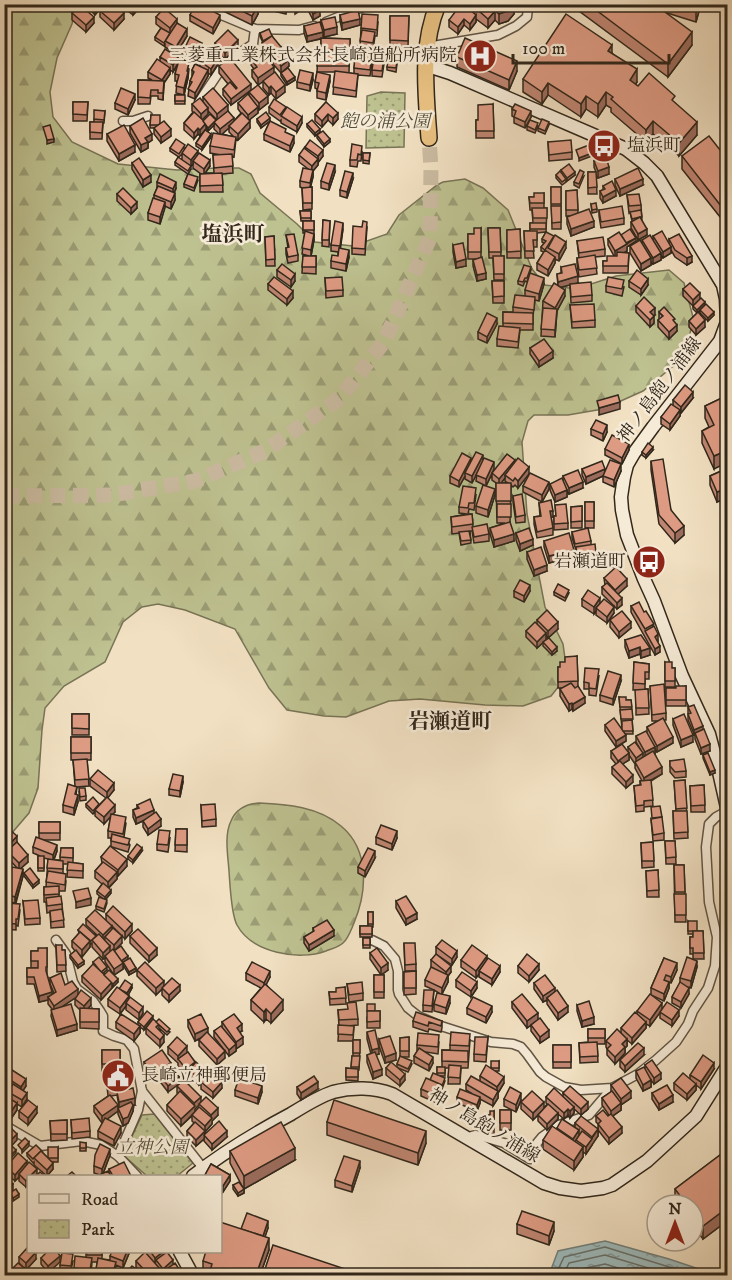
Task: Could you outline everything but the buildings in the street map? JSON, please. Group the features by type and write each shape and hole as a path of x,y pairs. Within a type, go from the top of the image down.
{"highway":[{"path":"429,138 425,66 433,16 438,4"}],"main road":[{"name":"神ノ島飽ノ浦線","path":"425,66 450,73 626,149 657,176 723,285 727,322 720,341 634,453 627,465 621,497 627,535 682,676 709,734 727,812"},
{"name":"神ノ島飽ノ浦線","path":"194,1175 244,1139 322,1097 350,1089 377,1090 392,1094 550,1185 581,1191 603,1188 612,1185 647,1161 696,1116 728,1065"},
{"path":"181,1253 193,1275"}],"street":[{"path":"195,4 255,29 299,30 370,4"},
{"path":"427,47 498,35 516,27 527,17 527,4"},
{"path":"199,102 225,63 253,44 255,29"},
{"path":"123,121 133,121 148,116"},
{"path":"470,1139 476,1135 504,1143 530,1159 542,1137 560,1125 589,1115 612,1088 638,1074 676,1042 708,988 715,966 717,937 709,902 706,847 709,824 716,817 727,812"},
{"path":"56,940 66,954 77,989 93,1001 100,1011 103,1017 103,1030 127,1040 134,1049 142,1092 138,1110 118,1156"},
{"path":"372,940 384,946 395,959 399,994 408,1008 418,1017 491,1042 520,1047 540,1072 564,1087 581,1090 612,1088"},
{"path":"142,1092 203,1168"},
{"path":"138,1110 154,1107"},
{"path":"4,1125 39,1146 82,1141 101,1144 118,1156 136,1175"}],"green space":[{"path":"5,5 76,5 72,24 57,58 50,92 53,117 72,142 118,164 177,170 239,168 251,174 260,193 315,242 353,246 387,234 399,215 437,185 465,179 483,188 508,210 532,269 545,285 569,288 616,276 669,270 684,283 693,317 687,351 677,363 643,391 603,409 568,415 534,415 528,421 522,442 527,514 545,607 563,644 566,666 563,681 551,696 523,706 420,699 389,701 346,717 287,710 269,688 235,629 185,610 158,604 142,607 123,622 105,662 64,686 45,708 38,788 29,813 5,841"},
{"name":"飽の浦公園","path":"381,92 405,93 404,147 366,148 367,96"},
{"path":"259,803 281,804 323,815 341,826 357,847 363,872 362,898 349,934 339,946 315,954 290,955 253,942 237,925 233,914 227,852 229,827 239,810"},
{"name":"立神公園","path":"155,1114 193,1163 178,1175 146,1175 123,1155 142,1115"}],"water":[{"path":"605,1241 717,1275 549,1275 558,1251"}],"tunnel":[{"path":"4,496 112,495 195,481 265,451 340,398 384,342 430,238 429,138"}],"place":[{"name":"三菱重工業株式会社長崎造船所病院","path":"480,56"},
{"name":"塩浜町","path":"604,146"},
{"name":"岩瀬道町","path":"649,562"},
{"name":"長崎立神郵便局","path":"118,1076"}],"district":[{"name":"塩浜町","path":"233,235"},
{"name":"岩瀬道町","path":"450,722"}]}
